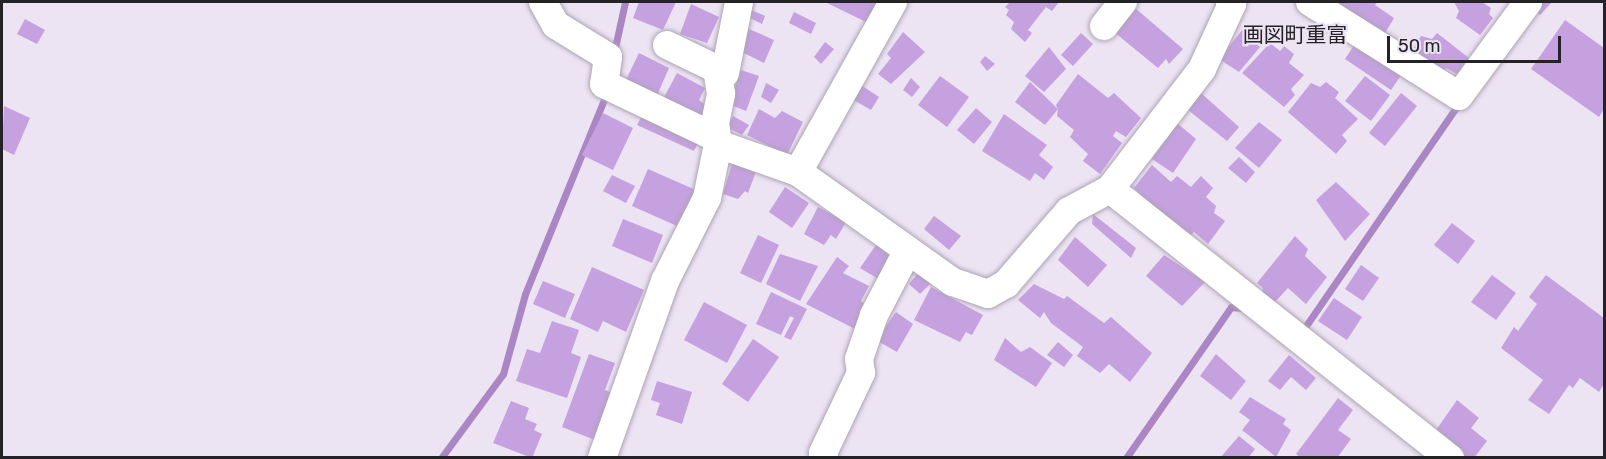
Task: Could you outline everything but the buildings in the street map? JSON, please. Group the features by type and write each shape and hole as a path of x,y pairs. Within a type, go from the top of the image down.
{"street":[{"path":"543,2 556,25 608,57 604,84 718,141 798,172 953,282 988,294 1006,284 1069,211 1110,189 1202,69 1232,2"},
{"path":"667,45 725,73 739,2"},
{"path":"798,172 893,2"},
{"path":"1104,26 1122,2"},
{"path":"1310,2 1459,96 1528,2"},
{"path":"602,458 665,281 707,198 718,141 715,123 721,94 717,68"},
{"path":"1110,189 1450,458"},
{"path":"824,458 822,453 861,373 859,359 874,315 908,250"}],"waterway":[{"path":"614,52 625,2"},
{"path":"441,458 503,374 525,294 607,92"},
{"path":"1301,333 1460,102"},
{"path":"1126,458 1231,307 1242,308"}],"district":[{"name":"画図町重富","path":"1295,35"}]}
